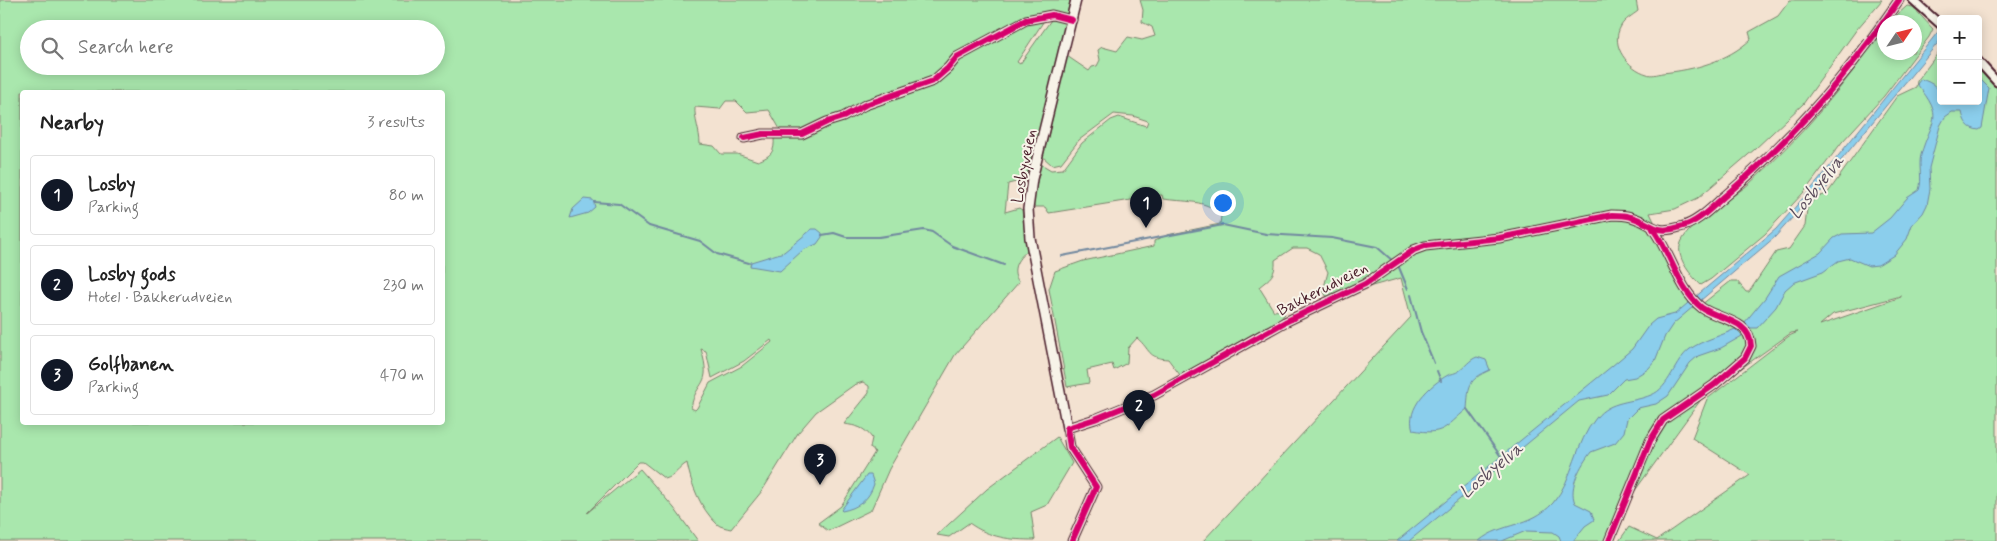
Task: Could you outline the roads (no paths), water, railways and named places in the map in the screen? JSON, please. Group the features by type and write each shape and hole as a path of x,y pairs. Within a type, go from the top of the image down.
{"main road":[{"name":"Losbyveien","path":"1067,428 1030,238 1028,209 1032,179 1076,0"}],"street":[{"path":"1653,229 1670,229 1688,225 1757,169 1788,139 1848,71 1899,0"},
{"path":"1913,0 1937,22"},
{"path":"744,138 762,134 802,134 866,105 933,81 957,57 1026,20 1052,15 1072,20"},
{"path":"1982,65 1997,82"},
{"name":"Bakkerudveien","path":"1067,428 1154,396 1285,322 1365,284 1414,250 1425,246 1499,238 1612,215 1629,216 1653,229"},
{"path":"1609,541 1650,441 1663,420 1714,385 1750,351 1750,339 1739,325 1708,312 1698,304 1653,229"},
{"path":"1067,428 1070,447 1096,487 1072,541"}],"water":[{"name":"Losbyelva","path":"1937,33 1937,44 1834,169 1827,188 1811,197 1775,237 1673,324 1665,336 1655,361 1648,369 1635,377 1624,379 1608,395 1579,401 1409,541 1397,541 1632,349 1649,325 1656,319 1675,314 1776,229 1818,181 1915,60 1922,60 1922,52"},
{"path":"1921,79 1936,87 1937,105 1982,105 1982,81 1989,88 1982,128 1979,130 1969,127 1965,122 1962,112 1952,112 1945,117 1940,126 1929,168 1930,189 1927,205 1923,213 1912,225 1907,239 1894,255 1878,265 1869,266 1850,258 1838,261 1823,272 1793,283 1785,290 1776,307 1757,328 1750,328 1745,322 1765,298 1779,276 1820,253 1834,238 1842,234 1871,233 1890,218 1907,198 1919,190 1921,155 1932,126 1934,113 1926,96 1917,84"},
{"path":"584,199 593,200 595,207 588,213 570,218 573,209"},
{"path":"812,229 817,229 822,233 822,237 817,244 803,250 780,271 750,266 751,262 784,252"},
{"path":"1735,329 1742,336 1721,348 1698,356 1690,363 1668,396 1656,404 1638,408 1627,419 1624,432 1615,443 1591,452 1583,463 1574,483 1573,497 1575,503 1591,511 1594,520 1585,526 1573,541 1561,541 1559,536 1553,532 1526,531 1502,541 1479,541 1497,531 1535,517 1553,503 1566,483 1583,438 1602,412 1615,405 1644,398 1657,392 1663,387 1680,360 1690,349"},
{"path":"1477,357 1486,360 1490,370 1473,381 1469,389 1467,409 1438,431 1423,432 1413,430 1411,422 1413,414 1416,406 1427,391 1441,379 1459,371"},
{"path":"867,475 871,475 874,484 869,495 853,508 842,511 841,510"}],"waterway":[{"path":"594,202 619,204 649,226 700,241 717,254 749,263"},
{"path":"1062,256 1223,225 1266,234 1332,238 1377,247 1394,262"},
{"path":"822,235 834,233 846,237 879,237 924,230 932,232 952,246 1004,265"},
{"path":"1398,265 1408,289"},
{"path":"1411,295 1421,332 1434,363"},
{"path":"1437,371 1441,381"},
{"name":"Losbyelva","path":"1467,409 1502,458"}],"place":[{"name":"Losby","path":"1146,228"},
{"name":"Losby gods","path":"1139,431"},
{"name":"Golfbanen","path":"820,485"}]}
